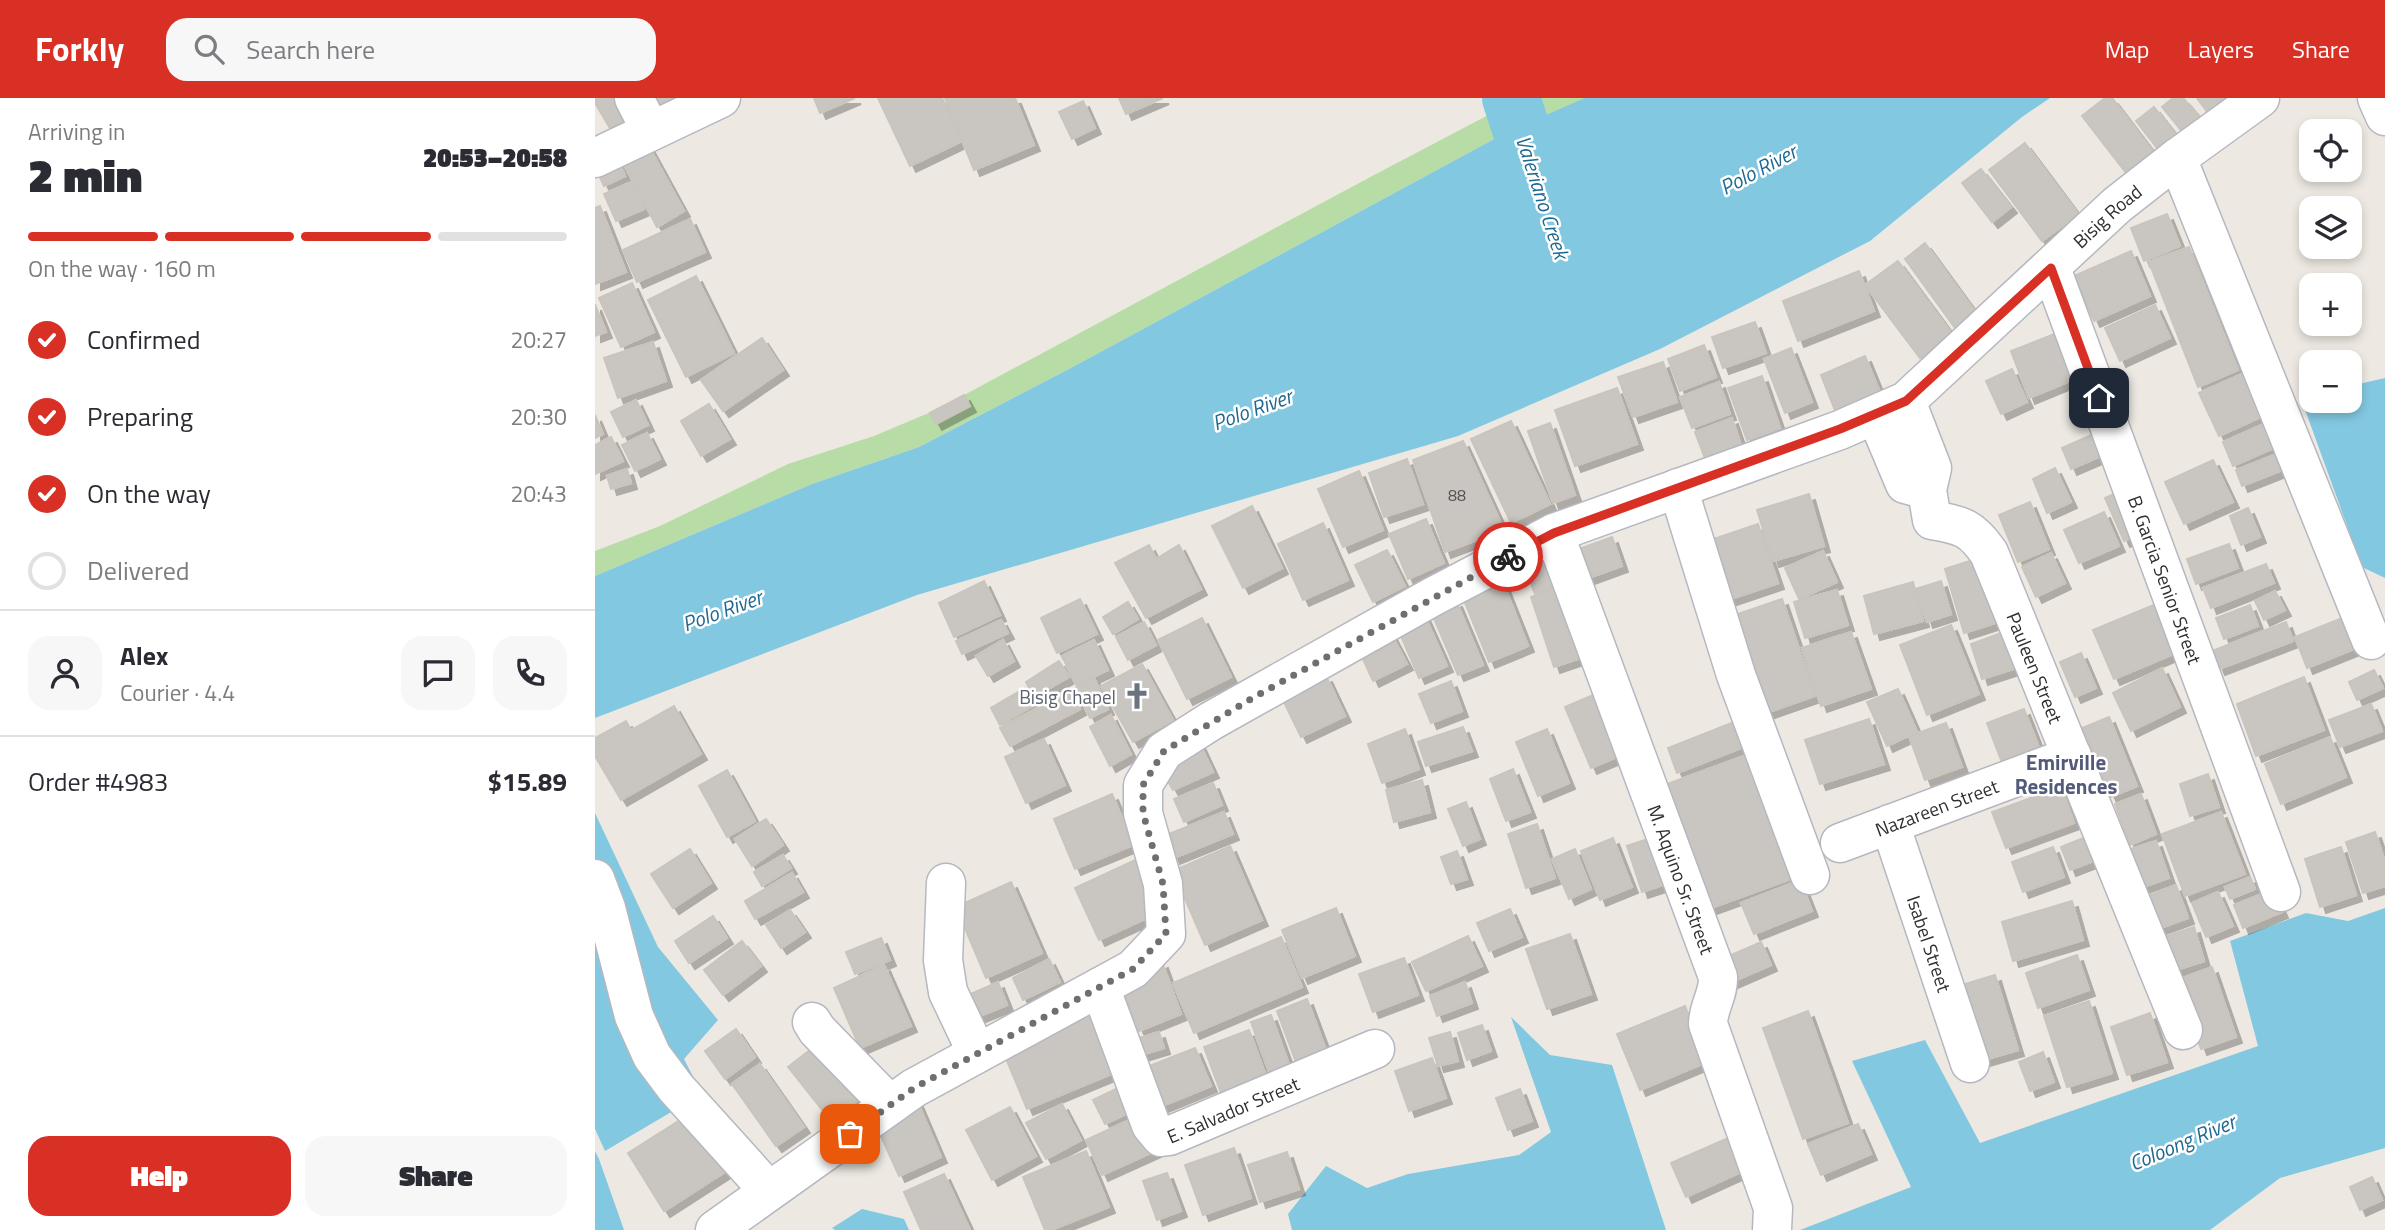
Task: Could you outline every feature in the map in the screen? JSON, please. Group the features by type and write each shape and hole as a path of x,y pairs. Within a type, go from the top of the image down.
{"street":[{"path":"595,158 642,114 721,98"},
{"name":"Bisig Road","path":"715,1230 914,1088 1133,969 1166,934 1163,884 1143,813 1143,785 1164,751 1399,615 1554,533 1891,408 2051,268 2117,205 2260,98"},
{"path":"2377,98 2385,116"},
{"path":"2177,158 2371,640"},
{"name":"B. Garcia Senior Street","path":"2051,268 2281,892"},
{"name":"Pauleen Street","path":"1891,408 1932,468 1927,490 1933,520 1960,525 1978,536 1989,553 2183,1030"},
{"path":"1678,488 1736,675 1810,875"},
{"name":"M. Aquino Sr. Street","path":"1554,533 1718,977 1716,994 1708,1013 1708,1024 1773,1208 1772,1230"},
{"name":"Nazareen Street","path":"1840,843 2072,756"},
{"name":"Isabel Street","path":"1890,824 1970,1063"},
{"path":"595,879 634,1016 652,1056 676,1088 769,1191"},
{"path":"946,883 943,960 948,992 977,1053"},
{"name":"E. Salvador Street","path":"1100,987 1151,1125 1161,1137 1169,1136 1375,1049"},
{"path":"812,1023 890,1105"}],"green space":[{"path":"1525,98 1587,98 1509,131 919,447 812,484 595,576 595,551 660,526 788,464 874,436 938,409 1376,174"}],"water":[{"name":"Polo River","path":"1585,98 2050,98 2022,117 1870,241 1660,349 1458,436 917,595 595,718 595,576 812,484 919,447 1509,131"},
{"path":"2385,378 2385,578 2362,567 2306,413 2362,413 2362,383"},
{"path":"595,813 658,947 718,1020 684,1059 702,1094 605,1151 595,1129"},
{"name":"Coloong River","path":"2385,908 2385,1148 2280,1178 2210,1230 1800,1230 1911,1187 1852,1061 1925,1040 1980,1143 2258,1046 2230,941 2306,913 2348,921"},
{"path":"1511,1017 1550,1055 1612,1065 1666,1230 1292,1230 1288,1214 1326,1166 1367,1188 1408,1174 1519,1155 1551,1132"},
{"path":"595,1151 599,1159 624,1230 595,1230"},
{"path":"862,1209 904,1219 909,1230 832,1228"}],"building":[{"path":"595,98 621,98 631,115 610,128 595,103"},
{"path":"645,98 679,98 651,111"},
{"path":"814,98 855,98 820,113"},
{"path":"878,98 942,98 962,141 910,166"},
{"path":"945,98 1015,98 1034,145 974,170"},
{"path":"1119,98 1163,98 1126,114"},
{"path":"2105,98 2112,98 2154,153 2127,174 2082,116"},
{"path":"2173,98 2183,98 2202,120 2185,135 2162,107"},
{"path":"2197,98 2228,98 2208,113"},
{"path":"1083,101 1095,128 1072,139 1059,112"},
{"path":"2154,107 2179,139 2161,153 2136,121"},
{"path":"2025,143 2078,214 2042,241 1989,170"},
{"path":"648,145 684,211 657,227 621,159"},
{"path":"617,157 625,176 604,186 595,167"},
{"path":"1981,169 2011,207 1992,222 1962,183"},
{"path":"631,182 644,209 616,221 604,194"},
{"path":"600,206 626,272 595,284 595,208"},
{"path":"2167,214 2180,246 2144,261 2131,228"},
{"path":"690,219 705,252 637,282 623,250"},
{"path":"1925,243 1979,317 1958,332 1905,259"},
{"path":"2189,247 2238,370 2198,387 2149,262"},
{"path":"2131,251 2150,296 2094,321 2074,276"},
{"path":"1898,261 1952,334 1920,358 1865,285"},
{"path":"1859,271 1874,311 1798,341 1783,301"},
{"path":"696,276 734,353 686,377 648,300"},
{"path":"632,283 654,332 621,347 599,298"},
{"path":"595,304 606,332 595,336"},
{"path":"2155,305 2170,338 2120,361 2105,328"},
{"path":"1755,322 1766,353 1723,368 1712,337"},
{"path":"2062,331 2080,377 2029,398 2011,351"},
{"path":"762,338 783,370 723,411 701,380"},
{"path":"653,342 666,381 618,398 604,358"},
{"path":"1704,345 1716,377 1680,391 1668,359"},
{"path":"1791,348 1812,402 1785,413 1764,359"},
{"path":"1865,356 1883,400 1838,418 1821,375"},
{"path":"1663,362 1677,402 1633,417 1618,377"},
{"path":"2012,369 2027,402 2001,414 1986,381"},
{"path":"2244,373 2263,416 2219,436 2199,393"},
{"path":"1762,376 1780,428 1747,440 1728,388"},
{"path":"1719,382 1730,414 1692,428 1680,397"},
{"path":"1617,388 1637,444 1575,466 1555,410"},
{"path":"964,395 970,406 936,424 930,413"},
{"path":"636,400 648,425 623,437 611,412"},
{"path":"709,404 730,439 701,456 681,421"},
{"path":"595,415 603,434 595,438"},
{"path":"1732,418 1742,448 1706,461 1695,432"},
{"path":"1511,421 1550,504 1511,523 1471,439"},
{"path":"1550,423 1575,495 1553,503 1528,431"},
{"path":"2266,423 2276,447 2233,466 2223,442"},
{"path":"2098,432 2108,453 2071,469 2062,448"},
{"path":"647,433 660,459 635,471 622,445"},
{"path":"611,437 623,461 595,474 595,445"},
{"path":"1463,441 1504,530 1445,552 1413,460"},
{"path":"2274,455 2280,471 2242,486 2236,470"},
{"path":"1407,459 1423,504 1384,517 1369,473"},
{"path":"2213,460 2233,502 2184,524 2165,482"},
{"path":"2055,468 2071,502 2047,513 2033,479"},
{"path":"627,469 631,483 611,489 607,476"},
{"path":"1359,471 1383,530 1343,547 1318,489"},
{"path":"2118,492 2137,535 2124,541 2105,498"},
{"path":"1809,494 1824,546 1773,561 1757,510"},
{"path":"2030,502 2049,549 2018,562 1999,515"},
{"path":"1252,506 1282,568 1243,588 1212,526"},
{"path":"2248,508 2260,537 2241,545 2230,516"},
{"path":"2104,512 2119,546 2079,563 2064,530"},
{"path":"1426,519 1444,563 1408,579 1389,534"},
{"path":"1323,523 1348,580 1303,600 1278,544"},
{"path":"1758,524 1778,583 1725,601 1705,542"},
{"path":"1612,537 1622,566 1586,579 1576,550"},
{"path":"2229,544 2238,568 2196,584 2187,559"},
{"path":"1149,545 1156,559 1179,545 1201,589 1146,618 1115,563"},
{"path":"1387,550 1405,586 1373,602 1355,565"},
{"path":"1553,551 1565,582 1535,594 1523,563"},
{"path":"1823,551 1837,582 1799,599 1785,568"},
{"path":"2051,553 2065,583 2036,597 2022,567"},
{"path":"1979,558 1998,622 1964,633 1945,569"},
{"path":"2266,564 2274,583 2211,608 2203,588"},
{"path":"1502,580 1528,646 1489,662 1462,595"},
{"path":"984,581 1000,615 954,637 939,603"},
{"path":"1941,581 1951,614 1927,622 1916,589"},
{"path":"1913,582 1923,621 1874,634 1864,596"},
{"path":"1566,585 1589,655 1554,667 1531,597"},
{"path":"1837,590 1848,625 1805,638 1794,602"},
{"path":"2275,591 2285,610 2264,620 2255,601"},
{"path":"1080,599 1097,634 1057,653 1041,618"},
{"path":"1782,599 1815,696 1763,714 1729,617"},
{"path":"1456,601 1483,665 1458,675 1431,611"},
{"path":"1128,602 1138,619 1113,634 1103,617"},
{"path":"2156,604 2176,653 2114,679 2093,630"},
{"path":"2250,605 2258,626 2224,639 2216,618"},
{"path":"1422,610 1447,666 1419,678 1395,622"},
{"path":"1202,618 1231,677 1187,699 1158,640"},
{"path":"2342,618 2354,649 2307,668 2295,637"},
{"path":"1001,620 1008,633 962,654 956,641"},
{"path":"1144,622 1156,645 1128,660 1116,637"},
{"path":"2286,622 2293,641 2219,669 2212,651"},
{"path":"1951,625 1979,694 1927,715 1900,645"},
{"path":"1389,630 1407,664 1373,681 1357,646"},
{"path":"1851,632 1871,689 1821,706 1802,648"},
{"path":"2004,632 2016,668 1982,679 1971,644"},
{"path":"1003,640 1014,661 988,676 976,656"},
{"path":"1094,640 1108,670 1076,685 1062,656"},
{"path":"2081,653 2096,688 2075,697 2060,662"},
{"path":"1059,661 1069,677 1034,697 1026,682"},
{"path":"1142,664 1173,720 1133,742 1101,686"},
{"path":"2162,668 2180,707 2131,731 2113,693"},
{"path":"2374,670 2383,688 2357,700 2349,682"},
{"path":"1326,676 1345,716 1301,737 1282,698"},
{"path":"2304,677 2324,730 2256,756 2237,704"},
{"path":"1094,678 1108,709 1090,718 1075,688"},
{"path":"1451,681 1462,711 1431,723 1419,694"},
{"path":"1025,688 1034,705 1000,725 991,708"},
{"path":"1607,689 1633,750 1591,768 1565,707"},
{"path":"1898,689 1917,732 1887,746 1867,702"},
{"path":"1071,690 1080,709 1010,746 1000,728"},
{"path":"2371,704 2382,731 2340,747 2329,720"},
{"path":"674,706 701,754 621,800 595,756 595,738 626,721 631,730"},
{"path":"2024,709 2041,753 2004,768 1987,723"},
{"path":"1111,715 1131,754 1110,766 1090,727"},
{"path":"2109,717 2137,786 2111,797 2082,728"},
{"path":"1869,719 1884,764 1820,784 1805,740"},
{"path":"1739,720 1749,745 1677,773 1668,748"},
{"path":"1946,723 1962,767 1925,780 1909,736"},
{"path":"1463,727 1472,751 1426,766 1418,742"},
{"path":"1405,729 1419,769 1382,783 1368,744"},
{"path":"1547,729 1569,783 1538,796 1516,742"},
{"path":"2330,737 2346,777 2281,804 2265,764"},
{"path":"1197,738 1213,772 1173,790 1165,776"},
{"path":"1044,739 1065,785 1026,803 1005,757"},
{"path":"1755,752 1799,876 1700,912 1656,788"},
{"path":"1513,769 1530,812 1506,821 1490,779"},
{"path":"727,770 755,821 727,837 699,786"},
{"path":"2208,774 2219,807 2190,816 2180,784"},
{"path":"1422,780 1430,812 1394,822 1386,790"},
{"path":"1213,783 1222,805 1184,822 1174,799"},
{"path":"2061,787 2074,823 2006,848 1992,812"},
{"path":"1112,794 1133,845 1075,869 1054,819"},
{"path":"2141,794 2156,834 2130,845 2115,804"},
{"path":"1466,802 1480,839 1463,846 1448,809"},
{"path":"1224,812 1233,834 1174,858 1166,835"},
{"path":"2221,812 2245,874 2185,896 2162,834"},
{"path":"766,819 783,845 752,866 735,839"},
{"path":"1537,824 1555,878 1526,888 1508,834"},
{"path":"2375,832 2385,862 2385,886 2363,893 2346,842"},
{"path":"1660,835 1675,881 1642,892 1627,846"},
{"path":"1613,838 1632,887 1600,900 1581,851"},
{"path":"2083,838 2091,862 2070,870 2061,847"},
{"path":"2156,841 2169,878 2143,887 2131,849"},
{"path":"1230,846 1262,920 1205,945 1173,871"},
{"path":"2053,847 2064,877 2023,892 2012,862"},
{"path":"2341,847 2356,895 2320,907 2305,859"},
{"path":"690,849 711,883 673,908 651,874"},
{"path":"1575,849 1591,889 1569,899 1552,859"},
{"path":"1457,851 1467,879 1451,884 1441,857"},
{"path":"783,855 791,868 762,886 754,872"},
{"path":"1135,860 1158,913 1099,940 1075,888"},
{"path":"792,873 803,892 755,919 745,901"},
{"path":"2250,877 2255,889 2230,899 2225,887"},
{"path":"1800,880 1812,911 1754,934 1741,903"},
{"path":"1011,882 1042,953 986,978 956,907"},
{"path":"2176,885 2188,918 2158,929 2146,896"},
{"path":"2272,890 2282,912 2243,928 2234,905"},
{"path":"2218,892 2233,926 2206,937 2192,903"},
{"path":"2072,901 2083,940 2013,961 2002,922"},
{"path":"1336,908 1355,956 1302,978 1282,930"},
{"path":"1510,909 1522,937 1489,951 1477,923"},
{"path":"790,910 805,932 781,948 766,925"},
{"path":"713,916 727,938 689,963 675,941"},
{"path":"2194,927 2204,961 2174,971 2163,937"},
{"path":"1570,934 1591,994 1547,1009 1526,949"},
{"path":"1468,936 1482,966 1426,991 1412,962"},
{"path":"1281,937 1302,987 1194,1033 1173,983"},
{"path":"881,938 890,960 855,974 846,952"},
{"path":"742,941 761,966 723,995 704,970"},
{"path":"1761,942 1771,965 1732,982 1722,959"},
{"path":"2077,955 2089,990 2038,1008 2026,973"},
{"path":"1404,958 1418,995 1373,1012 1359,974"},
{"path":"1049,959 1060,982 1023,1000 1013,978"},
{"path":"1162,962 1181,1014 1139,1031 1119,979"},
{"path":"884,965 911,1026 860,1048 834,988"},
{"path":"2212,967 2236,1037 2201,1049 2177,980"},
{"path":"1995,975 2018,1050 1984,1060 1962,985"},
{"path":"998,982 1007,1005 975,1018 966,996"},
{"path":"1465,982 1472,1003 1437,1016 1430,996"},
{"path":"1307,999 1330,1061 1300,1073 1277,1011"},
{"path":"2089,1001 2112,1073 2067,1087 2044,1016"},
{"path":"1094,1005 1121,1070 1027,1109 1000,1044"},
{"path":"1685,1006 1707,1062 1640,1090 1617,1034"},
{"path":"1808,1011 1848,1123 1803,1139 1763,1028"},
{"path":"2150,1013 2167,1062 2127,1075 2111,1027"},
{"path":"1271,1015 1292,1073 1272,1080 1251,1022"},
{"path":"1482,1025 1491,1051 1467,1060 1458,1033"},
{"path":"736,1029 755,1057 725,1079 705,1051"},
{"path":"1249,1030 1266,1076 1221,1093 1204,1047"},
{"path":"1159,1032 1164,1048 1131,1058 1126,1042"},
{"path":"1450,1032 1458,1061 1438,1066 1429,1038"},
{"path":"818,1044 860,1098 831,1121 788,1067"},
{"path":"1195,1048 1211,1086 1160,1107 1144,1068"},
{"path":"2043,1052 2054,1082 2030,1091 2019,1062"},
{"path":"1432,1058 1446,1098 1409,1111 1395,1071"},
{"path":"760,1064 804,1127 776,1146 732,1084"},
{"path":"1122,1086 1134,1110 1105,1124 1093,1100"},
{"path":"1520,1089 1532,1121 1508,1130 1496,1098"},
{"path":"917,1101 941,1157 899,1176 874,1121"},
{"path":"1062,1104 1081,1140 1046,1159 1026,1123"},
{"path":"1010,1107 1036,1156 992,1180 966,1130"},
{"path":"696,1110 731,1168 664,1211 628,1153"},
{"path":"1138,1116 1155,1151 1102,1175 1086,1140"},
{"path":"1858,1124 1871,1154 1821,1175 1808,1144"},
{"path":"1728,1138 1743,1171 1686,1197 1671,1163"},
{"path":"1234,1148 1251,1198 1203,1215 1185,1165"},
{"path":"1086,1151 1109,1207 1045,1230 1023,1177"},
{"path":"1287,1152 1299,1189 1260,1202 1248,1165"},
{"path":"1167,1173 1181,1211 1157,1220 1143,1181"},
{"path":"944,1174 970,1230 921,1230 904,1192"},
{"path":"2372,1177 2382,1200 2360,1210 2350,1187"}],"waterway":[{"name":"Valeriano Creek","path":"1511,98 1545,202"}],"way so far":[{"path":"850,1134 914,1088 1133,969 1166,934 1163,884 1143,813 1143,785 1164,751 1256,696 1508,557"}],"place":[{"name":"Bisig Chapel","path":"1137,696"}],"district":[{"name":"Emirville Residences","path":"2066,774"}],"route":[{"path":"1508,557 1554,533 1840,429 1906,401 2051,268 2099,398"}]}
